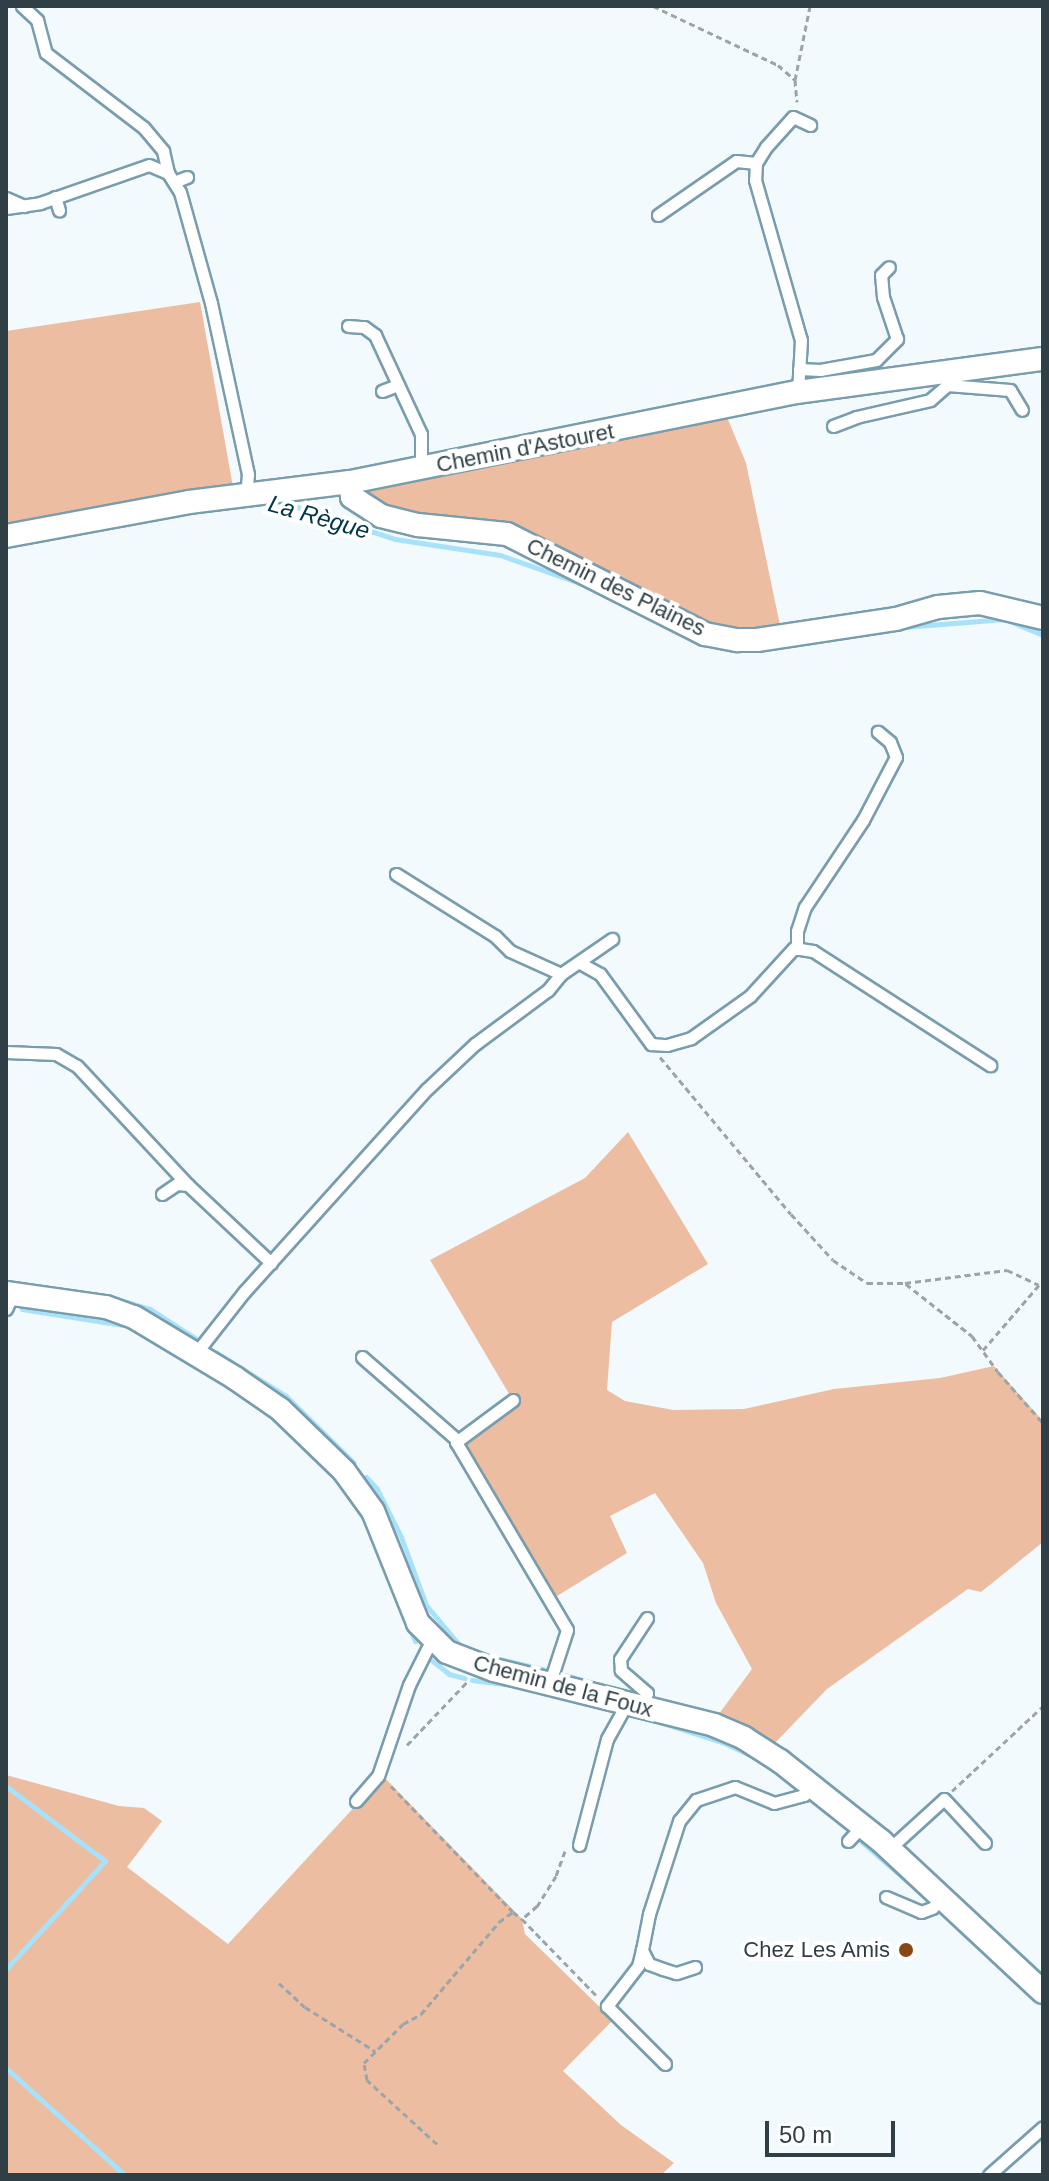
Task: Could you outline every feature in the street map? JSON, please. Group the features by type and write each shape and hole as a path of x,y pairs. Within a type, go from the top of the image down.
{"street":[{"name":"Chemin d'Astouret","path":"6,536 189,502 350,482 798,380 946,379 1043,359"},
{"name":"Chemin des Plaines","path":"350,482 352,497 381,516 418,525 507,534 705,634 757,640 980,603 1043,618"},
{"name":"Chemin de la Foux","path":"8,1298 106,1307 134,1317 196,1353 280,1409 344,1471 373,1511 418,1623 447,1652 478,1664 714,1725 744,1738 813,1787 855,1834 889,1849 1043,1992"}],"lane":[{"path":"22,6 37,20 46,53 54,64 128,122 166,145 171,178 207,274 248,474 246,495"},
{"path":"810,125 793,117 756,163 759,193 799,328 798,380 820,370 876,360 897,339 882,286 881,275 889,267"},
{"path":"658,215 736,161 756,163"},
{"path":"8,200 25,206 149,165 171,178 187,177"},
{"path":"55,197 59,210"},
{"path":"188,272 207,274"},
{"path":"348,326 364,327 375,335 421,434 421,468"},
{"path":"833,426 856,417 930,400 946,379 1010,390 1022,410"},
{"path":"382,391 398,385"},
{"path":"797,949 797,931 805,907 863,820 896,757 890,742 878,732"},
{"path":"396,874 495,936 510,951 561,974"},
{"path":"196,1353 271,1263 427,1089 475,1044 548,990 561,974 612,939"},
{"path":"580,963 600,974 651,1044 667,1045 701,1031 750,996 794,948 813,951 990,1065"},
{"path":"6,1052 56,1054 77,1066 188,1185 271,1263"},
{"path":"162,1194 177,1184 188,1185"},
{"path":"362,1357 457,1440 502,1524 567,1630 550,1682"},
{"path":"457,1440 513,1400"},
{"path":"579,1845 607,1739 647,1693 621,1670 620,1659 647,1618"},
{"path":"356,1801 378,1776 409,1685 432,1639"},
{"path":"665,2064 607,2006 638,1966 649,1914 679,1821 696,1800 735,1787 774,1803 804,1795 813,1787"},
{"path":"889,1849 944,1799 985,1843"},
{"path":"886,1897 921,1912 932,1908 943,1898"},
{"path":"642,1950 649,1964 663,1969 676,1973 695,1967"},
{"path":"992,2174 1043,2127"}],"path":[{"path":"653,6 739,44 778,65 795,80"},
{"path":"793,117 798,98 795,80 810,6"},
{"path":"651,1044 672,1075 833,1260 867,1283 905,1283 1007,1270 1039,1285 983,1350"},
{"path":"905,1283 972,1336 1043,1423"},
{"path":"407,1745 470,1680 478,1664"},
{"path":"944,1799 1043,1706"},
{"path":"391,1786 522,1919"},
{"path":"437,2144 367,2080 364,2063 403,2024 421,2014 476,1947 513,1912"},
{"path":"534,1933 607,2006"},
{"path":"279,1983 305,2007 375,2051"}],"shaded area":[{"path":"200,302 233,487 6,529 6,331"},
{"path":"727,417 746,463 781,630 731,632 714,628 583,564 385,510 357,488"},
{"path":"628,1132 708,1264 612,1322 607,1390 625,1401 673,1410 744,1409 834,1389 940,1378 994,1366 1043,1421 1043,1542 981,1592 968,1589 827,1689 772,1746 716,1718 752,1669 716,1603 703,1563 655,1493 610,1516 627,1553 557,1596 539,1586 456,1442 512,1399 430,1260 585,1178"},
{"path":"6,1775 119,1806 144,1808 162,1821 127,1867 228,1944 383,1776 522,1919 525,1934 613,2020 563,2071 621,2125 674,2163 661,2175 6,2175"}],"waterway":[{"name":"La Règue","path":"275,500 395,539 500,555 588,586"},
{"name":"La Règue","path":"904,627 1005,619 1043,635"},
{"path":"6,1282 96,1295"},
{"path":"110,1297 150,1309 195,1338"},
{"path":"22,1309 123,1325"},
{"path":"217,1353 286,1396 354,1463"},
{"path":"366,1477 377,1489 401,1537 426,1605 461,1647"},
{"path":"392,1587 415,1641"},
{"path":"486,1656 547,1670"},
{"path":"430,1659 449,1674 464,1678"},
{"path":"565,1675 601,1686"},
{"path":"472,1680 512,1685"},
{"path":"663,1723 722,1742 754,1757"},
{"path":"6,1786 105,1861 6,1969"},
{"path":"861,1841 923,1895"},
{"path":"6,2068 125,2175"}],"place":[{"name":"Chez Les Amis","path":"906,1950"}]}
